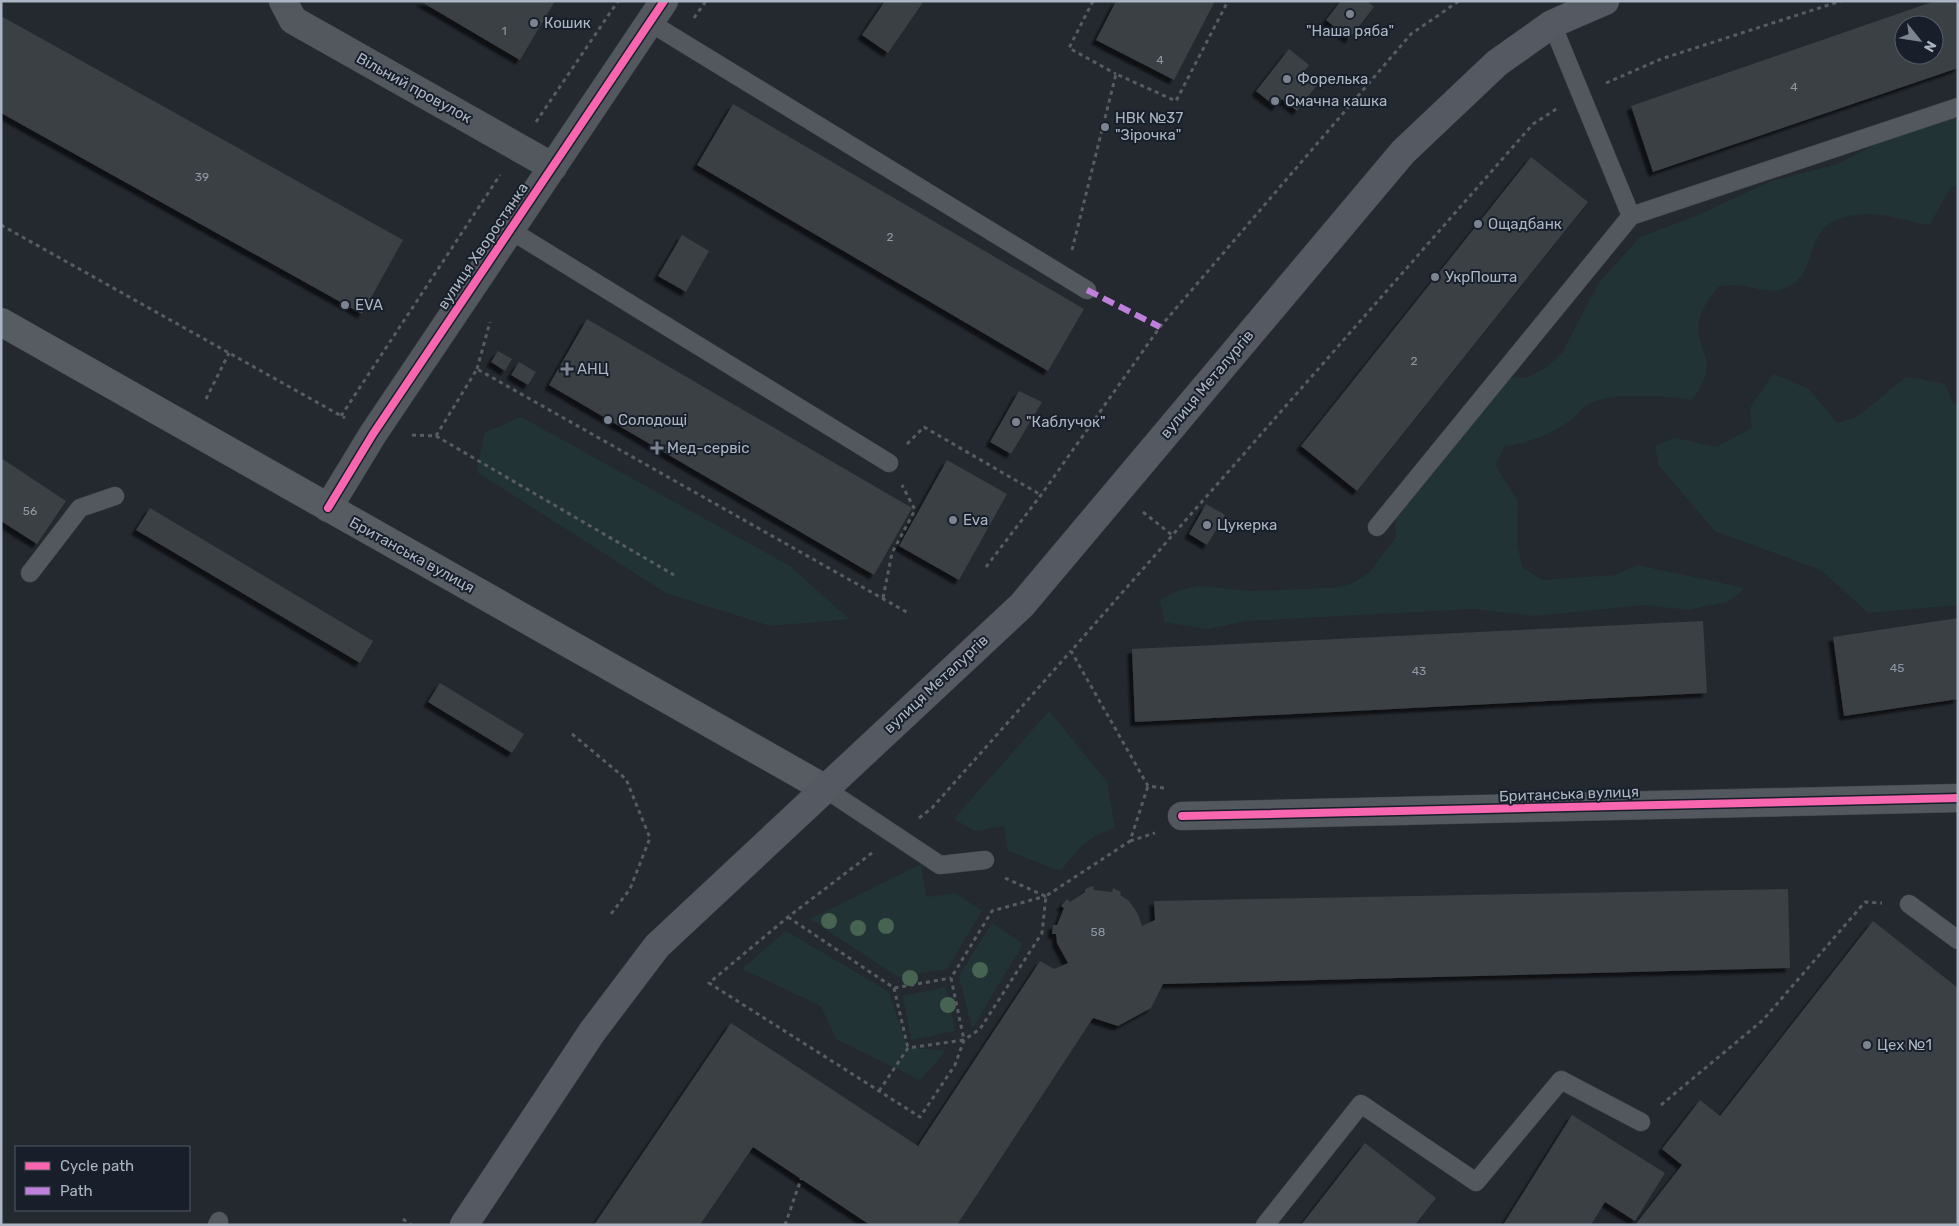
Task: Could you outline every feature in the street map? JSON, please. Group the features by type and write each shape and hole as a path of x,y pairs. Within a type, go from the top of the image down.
{"main road":[{"name":"вулиця Металургів","path":"464,1225 592,1032 657,946 1022,605 1403,152 1497,64 1552,24 1605,1"},
{"name":"Британська вулиця","path":"1,322 328,508 612,666 824,788"}],"street":[{"name":"Вільний провулок","path":"283,1 293,20 553,167"},
{"name":"вулиця Хворостянка","path":"328,508 373,434 656,12"},
{"name":"Британська вулиця","path":"1182,816 1958,798"}],"lane":[{"path":"656,12 1065,274 1087,290"},
{"path":"1552,24 1631,216"},
{"path":"1377,528 1631,216 1958,107"},
{"path":"510,230 889,463"},
{"path":"30,573 80,508 115,496"},
{"path":"824,788 940,865 979,860"},
{"path":"1910,904 1958,940"},
{"path":"1265,1225 1362,1104 1476,1182 1561,1080 1641,1122"}],"path":[{"path":"340,416 618,1"},
{"path":"1093,1 1069,48 1116,74 1176,101 1228,1"},
{"path":"986,567 1041,495 1160,327 1411,34 1459,1"},
{"path":"708,983 920,1117 956,1065 964,1040 951,978 992,911 1046,896 1130,841 1148,786 1072,651 1533,124 1582,94 1661,59 1841,1"},
{"path":"1065,274 1087,194 1116,74"},
{"path":"1,225 373,434 436,436 674,575"},
{"path":"190,430 229,353"},
{"path":"436,436 477,369 910,614"},
{"path":"883,599 892,553 915,510 889,463 924,426 1041,495"},
{"path":"572,734 626,779 650,838 630,889 611,914"},
{"path":"1148,786 1166,788"},
{"path":"979,860 994,873 1046,896"},
{"path":"908,1048 964,1040 980,1029 1042,933 1046,896"},
{"path":"1641,1122 1764,1020 1865,902 1910,904"},
{"path":"788,917 894,988 908,1048 879,1091"},
{"path":"894,988 951,978"},
{"path":"785,1225 801,1179"},
{"path":"403,1219 411,1225"}],"shaded area":[{"path":"1958,117 1958,184 1950,189 1929,225 1888,216 1865,214 1842,218 1827,225 1818,236 1804,272 1796,282 1782,289 1771,291 1737,285 1718,287 1706,304 1700,317 1698,332 1707,365 1703,381 1692,400 1667,397 1622,396 1596,401 1584,407 1565,424 1549,433 1522,443 1505,446 1495,465 1518,501 1517,543 1522,567 1542,580 1615,575 1637,565 1745,588 1728,602 1688,610 1645,605 1535,616 1473,609 1247,621 1206,629 1164,622 1160,600 1179,590 1201,586 1247,591 1331,588 1352,584 1370,572 1396,537 1395,516 1423,457 1487,377 1526,378 1546,368 1562,353 1598,284 1640,237 1696,216 1769,182 1838,164 1880,142"},
{"path":"1773,374 1809,389 1837,423 1857,417 1906,377 1945,384 1954,405 1958,403 1958,605 1868,613 1821,570 1715,531 1659,466 1655,446 1675,438 1716,447 1752,428 1750,408"},
{"path":"521,417 790,566 849,619 770,626 666,593 477,472 484,433"},
{"path":"1049,711 1107,782 1115,828 1090,839 1061,871 1008,851 1004,826 975,831 954,819"},
{"path":"921,864 926,897 955,893 982,911 947,969 898,977 810,919"},
{"path":"992,923 1023,944 972,1029 959,976"},
{"path":"786,931 889,992 907,1047 946,1051 920,1080 836,1039 821,1006 742,969"},
{"path":"946,987 955,1031 911,1040 903,996"}],"building":[{"path":"420,1 555,1 520,60"},
{"path":"885,1 924,1 888,53 862,35"},
{"path":"1116,1 1215,1 1174,80 1096,40"},
{"name":"\"Наша ряба\"","path":"1341,1 1367,1 1374,7 1349,39 1326,20"},
{"path":"1935,1 1958,1 1958,68 1653,172 1631,106 1894,15 1894,65 1944,65 1944,15 1894,15"},
{"path":"1,16 403,240 362,314 1,113"},
{"name":"Форелька","path":"1289,49 1309,65 1302,74 1317,85 1297,111 1282,99 1276,107 1256,91"},
{"path":"733,104 1084,309 1048,371 697,165"},
{"path":"1531,157 1588,202 1357,491 1301,446"},
{"path":"682,235 709,251 686,292 658,276"},
{"path":"587,319 912,508 874,575 549,385"},
{"path":"498,351 512,359 505,371 491,362"},
{"path":"519,362 536,372 528,385 511,375"},
{"name":"\"Каблучок\"","path":"1019,391 1042,402 1011,454 990,442"},
{"path":"1,458 66,501 37,544 1,521"},
{"name":"Eva","path":"947,460 1007,494 959,580 899,546"},
{"name":"Цукерка","path":"1206,504 1225,515 1207,545 1189,534"},
{"path":"150,508 373,641 360,663 136,530"},
{"path":"1958,618 1958,699 1844,716 1833,637"},
{"path":"1703,621 1707,693 1135,722 1132,649"},
{"path":"440,683 524,734 512,753 428,702"},
{"path":"1093,886 1094,890 1112,892 1113,888 1121,892 1120,895 1129,901 1138,914 1142,926 1155,920 1154,901 1788,889 1790,968 1163,984 1151,1008 1118,1026 1093,1018 957,1225 870,1225 753,1147 700,1225 594,1225 731,1023 918,1146 1040,961 1054,969 1068,963 1057,943 1056,934 1052,934 1053,925 1057,925 1064,908 1061,906 1067,899 1070,902 1085,892 1085,889"},
{"name":"Цех №1","path":"1873,921 1958,988 1958,1225 1635,1225 1682,1165 1662,1149 1700,1100 1720,1116"},
{"path":"1572,1115 1665,1173 1635,1221 1605,1202 1591,1225 1503,1225"},
{"path":"1365,1143 1436,1198 1415,1225 1301,1225"}],"marked path":[{"path":"1087,290 1160,327"}],"cycle path":[{"path":"328,508 373,434 664,1"},
{"path":"1182,816 1958,798"}],"place":[{"name":"\"Наша ряба\"","path":"1350,14"},
{"name":"Кошик","path":"534,23"},
{"name":"Форелька","path":"1287,79"},
{"name":"Смачна кашка","path":"1275,101"},
{"name":"НВК №37 \"Зірочка\"","path":"1105,127"},
{"name":"Ощадбанк","path":"1478,224"},
{"name":"УкрПошта","path":"1435,277"},
{"name":"EVA","path":"345,305"},
{"name":"АНЦ","path":"567,369"},
{"name":"Солодощі","path":"608,420"},
{"name":"\"Каблучок\"","path":"1016,422"},
{"name":"Мед-сервіс","path":"657,448"},
{"name":"Eva","path":"953,520"},
{"name":"Цукерка","path":"1207,525"},
{"name":"Цех №1","path":"1867,1045"}]}
